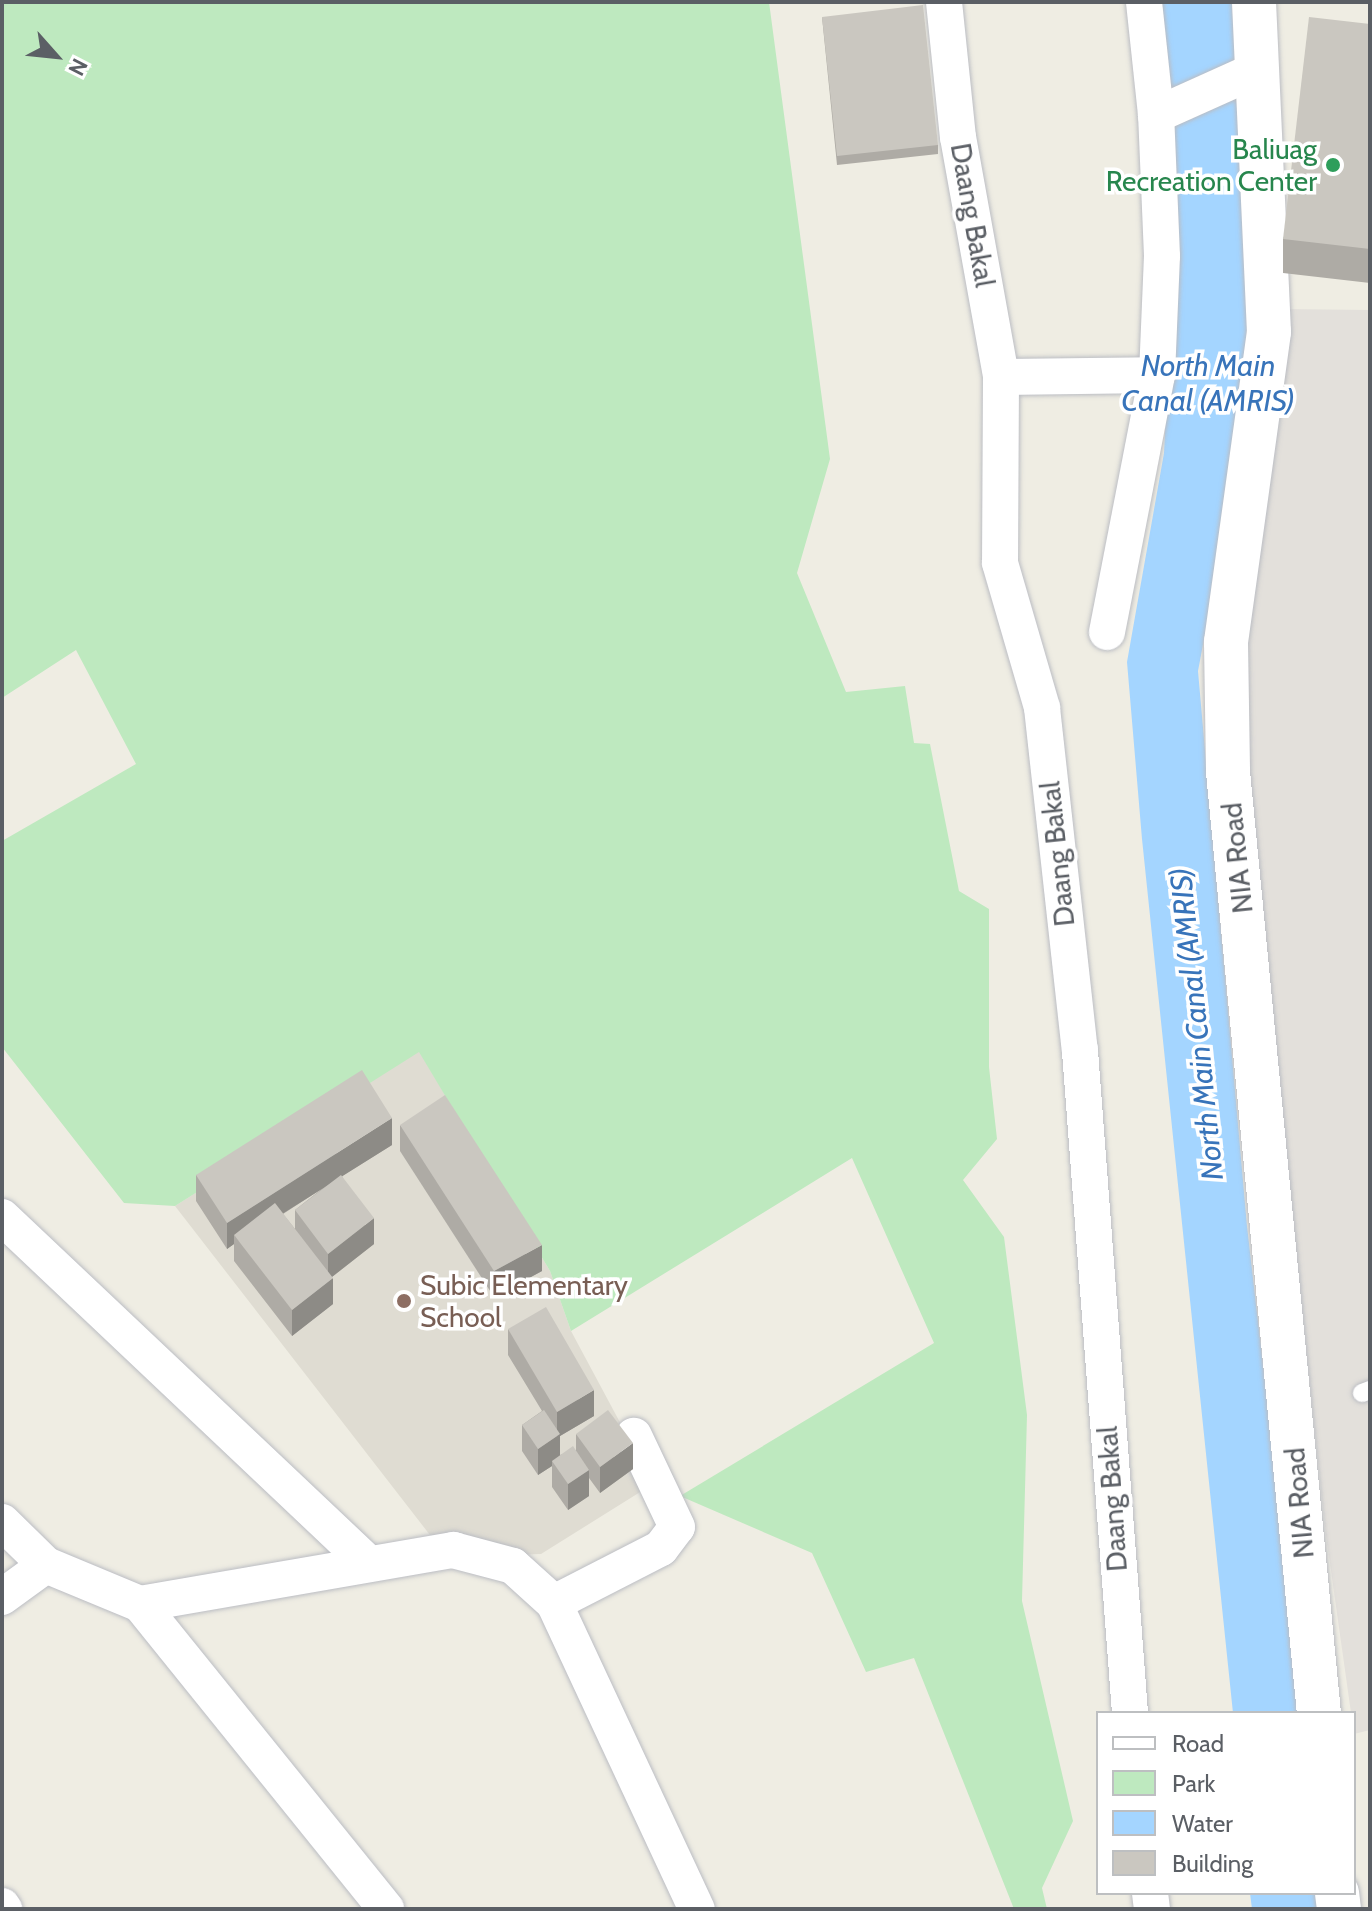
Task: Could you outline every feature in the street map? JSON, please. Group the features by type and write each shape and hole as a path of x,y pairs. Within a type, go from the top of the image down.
{"street":[{"name":"Daang Bakal","path":"944,2 958,137 1001,377 1000,563 1042,708 1080,1051 1130,1711"},
{"path":"1107,632 1157,375 1167,109 1144,2"},
{"name":"NIA Road","path":"1254,2 1239,75 1269,332 1228,626 1228,772 1319,1711"},
{"path":"1167,109 1239,75"},
{"path":"1001,377 1157,375"},
{"path":"2,1217 367,1562"},
{"path":"554,1603 661,1548 677,1527 634,1436"},
{"path":"2,1522 46,1565 140,1604 386,1909"},
{"path":"140,1604 367,1562 453,1550 513,1566 554,1603 697,1909"},
{"path":"2,1597 46,1565"}],"shaded area":[{"path":"1282,309 1370,310 1370,1730 1356,1734 1356,1711 1351,1711 1326,1535 1239,717"},
{"name":"Subic Elementary School","path":"419,1051 550,1271 571,1331 653,1484 541,1554 447,1557 175,1206"}],"green space":[{"path":"2,2 769,2 830,459 797,573 846,692 905,686 914,743 930,744 959,891 989,909 989,1067 997,1139 963,1180 1004,1237 1027,1415 1022,1601 1073,1821 1042,1888 1047,1909 1014,1909 914,1658 866,1672 812,1553 680,1496 934,1343 852,1158 571,1331 550,1271 419,1052 175,1206 124,1203 2,1047 2,841 136,764 76,650 2,698"}],"water":[{"name":"North Main Canal (AMRIS)","path":"1155,2 1232,2 1251,290 1228,512 1198,671 1247,1226 1303,1711 1233,1711 1142,839 1127,662 1164,453 1176,203"},
{"path":"1250,1895 1322,1895 1324,1909 1252,1909"}],"building":[{"path":"923,5 938,145 837,156 822,17"},
{"name":"Baliuag Recreation Center","path":"1309,17 1370,24 1370,249 1283,239"},
{"path":"362,1070 392,1118 227,1223 196,1175"},
{"path":"445,1095 542,1245 494,1271 400,1125"},
{"path":"341,1175 374,1218 328,1254 295,1210"},
{"path":"275,1203 333,1278 292,1310 234,1235"},
{"path":"546,1307 594,1390 557,1412 508,1329"},
{"path":"544,1410 560,1434 538,1449 522,1425"},
{"path":"608,1410 633,1443 600,1467 576,1434"},
{"path":"573,1446 589,1470 568,1484 552,1461"}],"place":[{"name":"Baliuag Recreation Center","path":"1333,165"},
{"name":"Subic Elementary School","path":"404,1301"}]}
